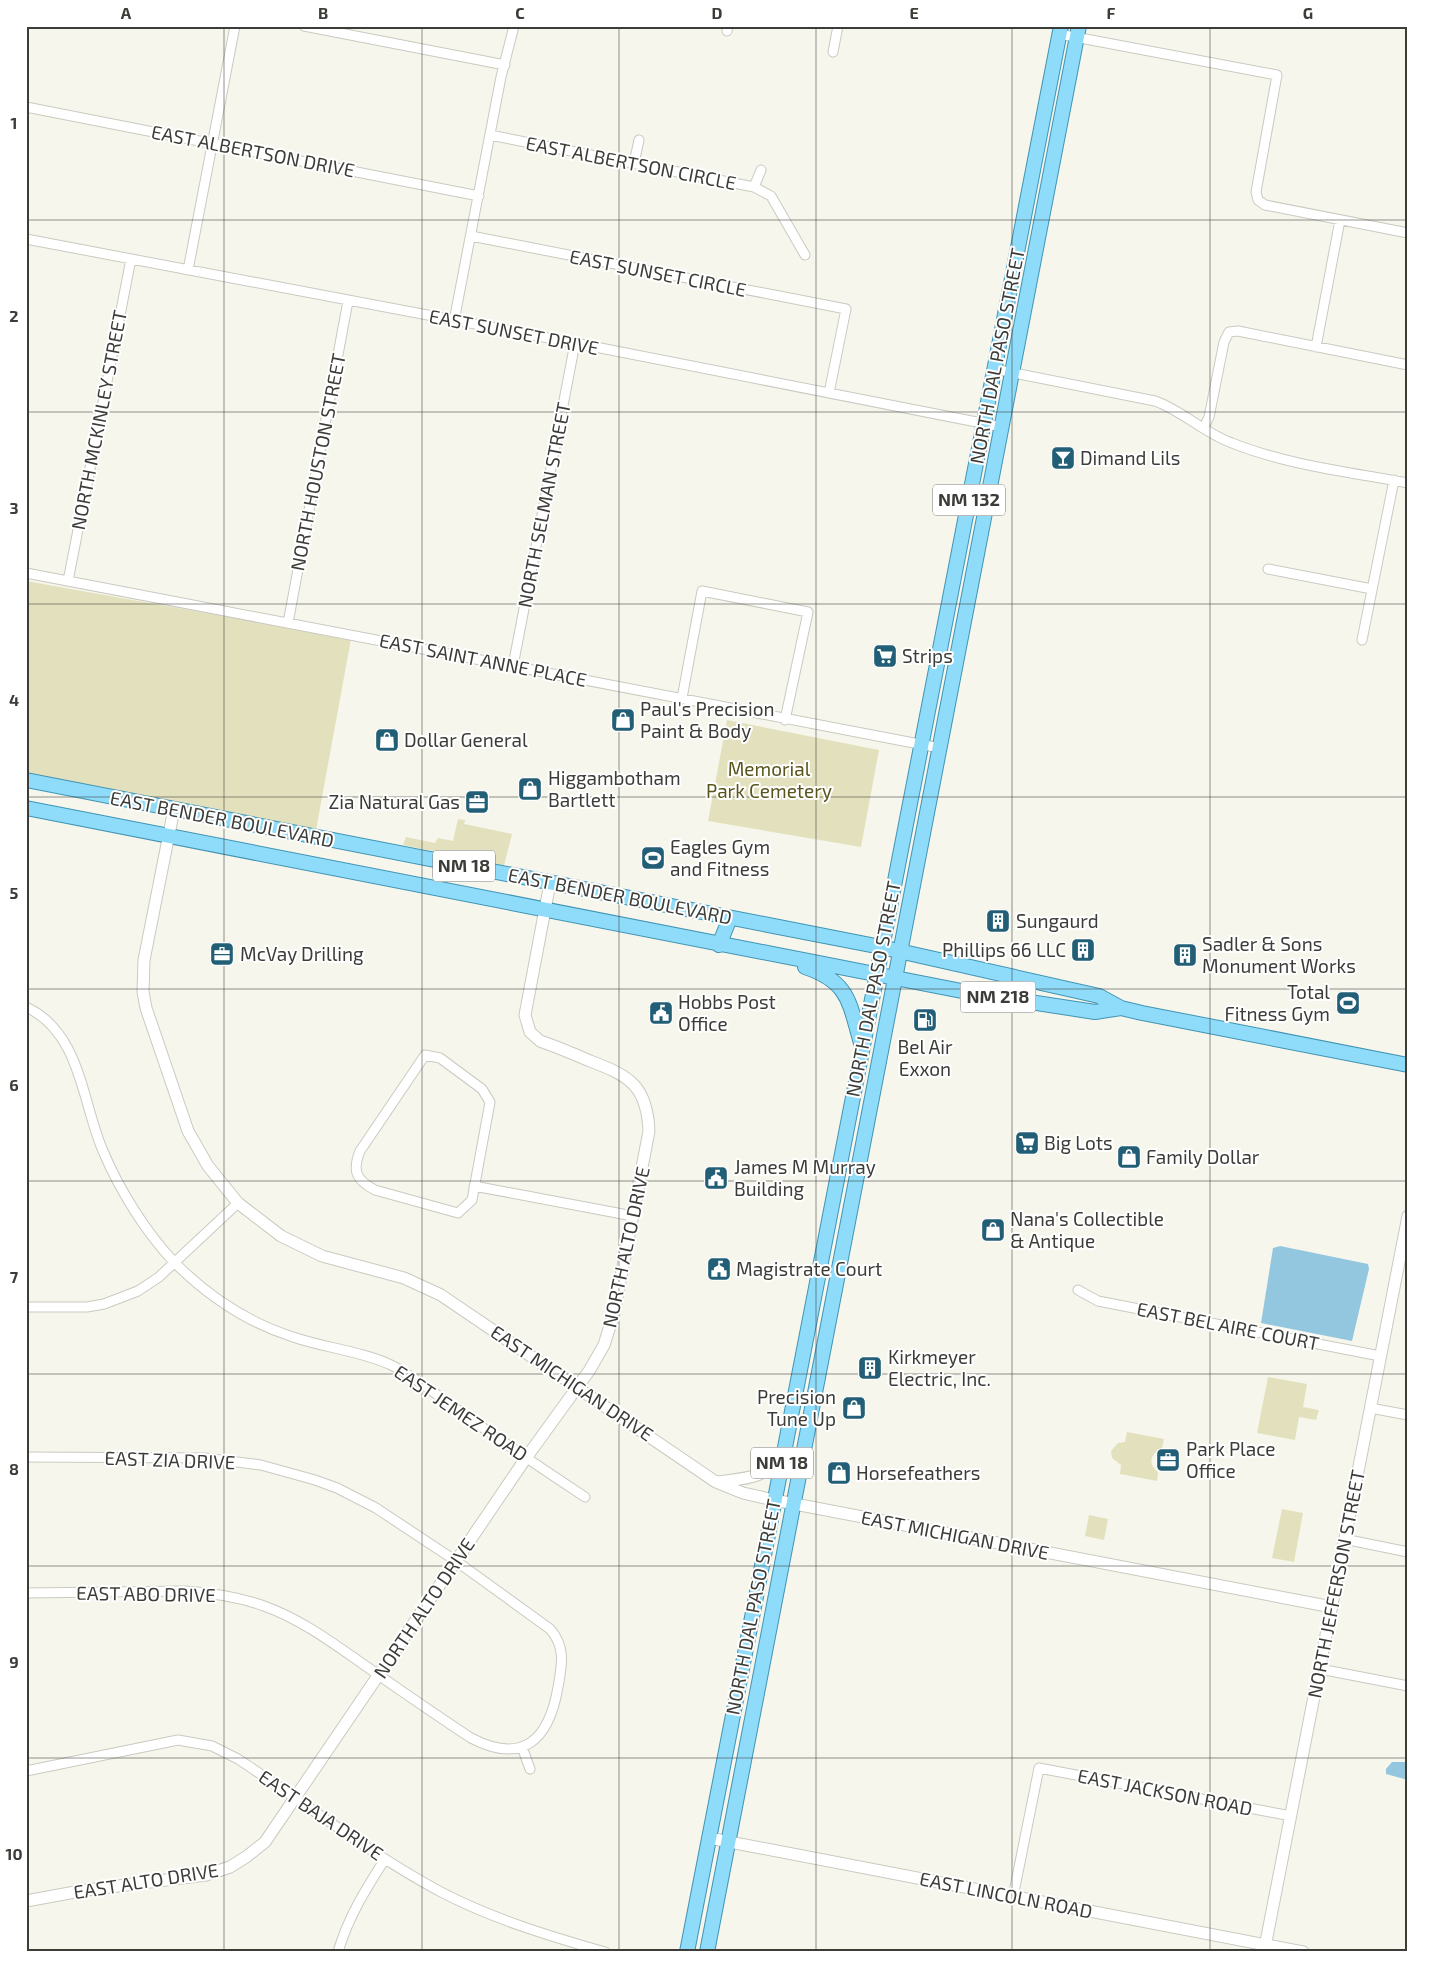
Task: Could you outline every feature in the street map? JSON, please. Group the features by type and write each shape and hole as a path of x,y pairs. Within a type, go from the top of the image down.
{"main road":[{"name":"NORTH DAL PASO STREET","path":"687,1952 1060,30"},
{"name":"NORTH DAL PASO STREET","path":"707,1952 1078,32"},
{"name":"EAST BENDER BOULEVARD","path":"26,780 901,951 1098,996 1121,1008 1408,1065"},
{"name":"EAST BENDER BOULEVARD","path":"26,808 976,994 1095,1012 1121,1008"},
{"path":"719,945 730,918"},
{"path":"792,959 802,966 830,978 843,992 854,1012 862,1048"}],"street":[{"path":"188,270 235,26"},
{"path":"304,26 505,65"},
{"path":"454,321 501,77 514,26"},
{"path":"833,52 838,26"},
{"path":"1060,30 1078,32 1277,75 1256,192 1258,200 1265,205 1408,233"},
{"name":"EAST ALBERTSON DRIVE","path":"26,107 479,196"},
{"name":"EAST ALBERTSON CIRCLE","path":"490,135 754,188 761,170"},
{"path":"634,163 639,140"},
{"path":"754,188 771,196 805,255"},
{"path":"1316,347 1340,220"},
{"name":"EAST SUNSET CIRCLE","path":"470,236 846,309 829,393"},
{"name":"EAST SUNSET DRIVE","path":"26,239 575,343 1002,427"},
{"name":"NORTH MCKINLEY STREET","path":"68,581 131,259"},
{"name":"NORTH HOUSTON STREET","path":"288,623 348,301"},
{"path":"1204,427 1210,417 1224,342 1229,332 1238,331 1408,365"},
{"name":"NORTH SELMAN STREET","path":"514,666 575,343"},
{"path":"994,369 1155,400 1204,427 1220,439 1256,452 1408,483"},
{"path":"1362,640 1394,480"},
{"path":"1268,568 1372,589"},
{"name":"EAST SAINT ANNE PLACE","path":"26,573 682,698 785,720 940,748"},
{"path":"682,698 702,590 808,612 785,720"},
{"name":"EAST MICHIGAN DRIVE","path":"174,810 144,960 143,992 146,1008 188,1131 208,1166 238,1203 280,1236 322,1256 404,1278 441,1295 716,1482 743,1493 1332,1607"},
{"name":"NORTH ALTO DRIVE","path":"296,1798 378,1674 526,1458 578,1387 604,1345 609,1331 649,1131 648,1116 645,1103 631,1081 619,1073 540,1040 530,1032 525,1015 550,882"},
{"name":"EAST JEMEZ ROAD","path":"26,1007 35,1011 59,1032 76,1068 102,1148 116,1181 142,1222 174,1262 225,1304 250,1319 292,1337 377,1359 402,1370 526,1458 585,1497"},
{"path":"425,1055 440,1058 482,1088 490,1102 474,1186 472,1200 458,1213 375,1190 364,1184 356,1172 355,1163 360,1150 425,1055"},
{"path":"474,1186 632,1216"},
{"path":"26,1307 87,1307 104,1304 138,1291 158,1277 238,1203"},
{"name":"NORTH JEFFERSON STREET","path":"1265,1948 1380,1356 1404,1252 1408,1216"},
{"name":"EAST BEL AIRE COURT","path":"1078,1290 1098,1301 1380,1356"},
{"path":"1370,1408 1408,1415"},
{"path":"716,1482 764,1473 783,1455"},
{"name":"EAST ZIA DRIVE","path":"26,1457 227,1459 279,1469 315,1480 376,1508 456,1561 557,1637 562,1656 555,1703 546,1727 522,1747"},
{"path":"1344,1540 1408,1552"},
{"name":"EAST ABO DRIVE","path":"26,1592 186,1591 238,1598 265,1606 292,1618 318,1633 484,1745 497,1749 522,1747"},
{"path":"1320,1670 1408,1686"},
{"name":"EAST BAJA DRIVE","path":"26,1770 178,1740 212,1746 223,1750 385,1859 442,1892 494,1916 542,1934 605,1952"},
{"path":"522,1747 530,1769"},
{"name":"EAST JACKSON ROAD","path":"1013,1896 1039,1768 1291,1816"},
{"name":"EAST ALTO DRIVE","path":"26,1901 86,1890 206,1875 230,1867 246,1858 265,1842 296,1798"},
{"name":"EAST LINCOLN ROAD","path":"709,1838 1013,1896 1265,1948 1303,1952"},
{"path":"338,1952 349,1920 385,1859"}],"green space":[{"path":"26,581 351,639 316,830 26,773"},
{"name":"Memorial Park Cemetery","path":"727,720 879,750 861,847 708,821"},
{"path":"458,819 465,820 464,824 512,834 504,866 403,845 406,837 435,843 438,838 453,841"},
{"path":"1268,1377 1307,1384 1303,1407 1319,1410 1316,1420 1299,1417 1295,1440 1257,1433"},
{"path":"1127,1432 1164,1439 1162,1448 1155,1453 1152,1459 1152,1466 1158,1472 1157,1481 1120,1474 1121,1465 1112,1458 1111,1451 1118,1443 1125,1442"},
{"path":"1282,1509 1303,1513 1294,1562 1272,1558"},
{"path":"1089,1515 1108,1519 1104,1540 1085,1536"}],"water":[{"path":"1280,1246 1368,1264 1369,1269 1352,1341 1261,1323 1273,1248"},
{"path":"1392,1762 1408,1762 1408,1780 1386,1774 1386,1769"}],"place":[{"name":"Dimand Lils","path":"1063,458"},
{"name":"Strips","path":"885,656"},
{"name":"Paul's Precision Paint & Body","path":"623,720"},
{"name":"Dollar General","path":"387,740"},
{"name":"Higgambotham Bartlett","path":"530,789"},
{"name":"Zia Natural Gas","path":"477,802"},
{"name":"Eagles Gym and Fitness","path":"653,858"},
{"name":"Sungaurd","path":"998,921"},
{"name":"Phillips 66 LLC","path":"1083,950"},
{"name":"McVay Drilling","path":"222,954"},
{"name":"Sadler & Sons Monument Works","path":"1185,955"},
{"name":"Total Fitness Gym","path":"1348,1003"},
{"name":"Hobbs Post Office","path":"661,1013"},
{"name":"Bel Air Exxon","path":"925,1020"},
{"name":"Big Lots","path":"1027,1143"},
{"name":"Family Dollar","path":"1129,1157"},
{"name":"James M Murray Building","path":"716,1178"},
{"name":"Nana's Collectible & Antique","path":"993,1230"},
{"name":"Magistrate Court","path":"719,1269"},
{"name":"Kirkmeyer Electric, Inc.","path":"870,1368"},
{"name":"Precision Tune Up","path":"854,1408"},
{"name":"Park Place Office","path":"1168,1460"},
{"name":"Horsefeathers","path":"839,1473"}]}
